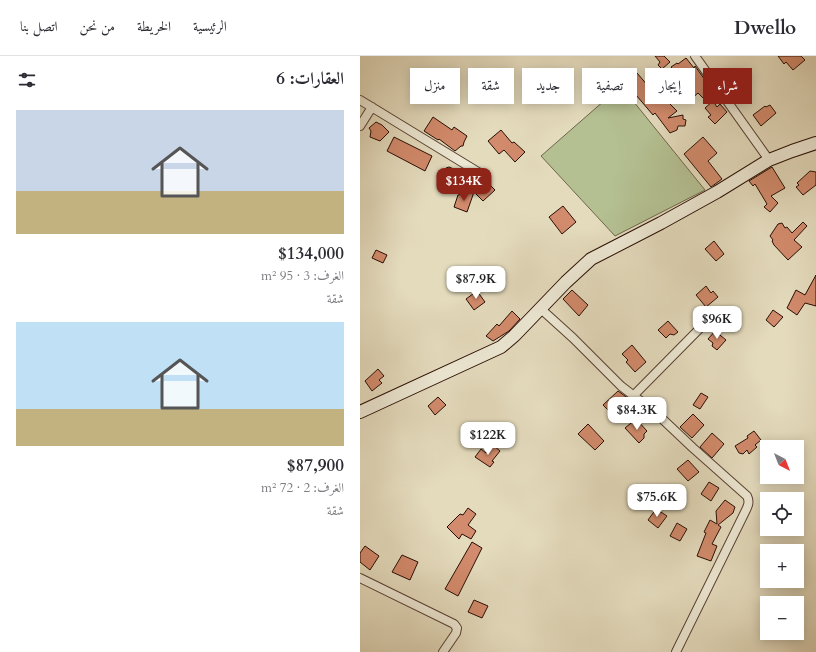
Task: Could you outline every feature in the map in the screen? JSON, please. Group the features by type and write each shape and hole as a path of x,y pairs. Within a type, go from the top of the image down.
{"main road":[{"path":"360,412 501,347 514,336 591,259 717,192 769,160 816,143"}],"street":[{"path":"695,56 769,160"},
{"path":"360,100 483,175"},
{"path":"360,126 372,107"},
{"path":"541,309 573,338 621,386 656,413 749,499 745,512 676,652"},
{"path":"634,395 716,312"},
{"path":"360,578 454,624 457,628 456,633 443,652"}],"green space":[{"path":"600,104 636,104 705,190 615,236 541,156"}],"building":[{"path":"655,56 664,56 670,62 661,68 658,65 660,62"},
{"path":"778,56 801,56 805,60 793,70 786,62 784,64"},
{"path":"686,58 694,68 671,67 677,63 678,64"},
{"path":"695,66 703,77 703,98 698,93 695,96"},
{"path":"637,73 645,82 645,104 670,104 677,111 668,118 683,115 683,119 686,120 685,126 678,126 677,130 670,133 655,113 653,115 637,96"},
{"path":"710,104 715,104 717,107 720,104 727,112 715,124 708,117 711,115 705,108"},
{"path":"770,105 776,113 761,126 753,115 765,106"},
{"path":"433,117 452,130 454,127 467,136 463,146 455,151 439,139 438,140 424,131"},
{"path":"376,122 382,125 389,132 380,141 370,137 371,131 369,128"},
{"path":"501,130 512,143 514,142 525,152 515,162 504,150 499,154 488,141"},
{"path":"394,137 432,156 425,171 387,151"},
{"path":"703,137 717,153 708,161 722,179 711,187 684,154"},
{"path":"449,167 461,172 453,191 438,185 446,168"},
{"path":"772,167 785,188 771,196 778,203 770,212 764,207 767,204 755,184 753,186 749,181"},
{"path":"810,171 816,172 816,185 803,195 796,187 799,185 797,183"},
{"path":"486,181 495,190 483,201 474,192"},
{"path":"474,192 467,212 454,207 458,195"},
{"path":"563,206 576,222 562,234 549,217"},
{"path":"803,222 807,226 794,240 802,247 788,260 774,245 770,236 778,224 782,223 785,228 787,227 792,233"},
{"path":"714,241 724,254 716,261 705,249"},
{"path":"376,250 387,255 383,263 372,258"},
{"path":"816,275 816,306 805,303 797,315 787,308 796,290 805,295"},
{"path":"706,286 711,293 713,291 718,297 706,307 696,295"},
{"path":"572,290 588,305 579,316 563,299"},
{"path":"477,291 485,302 474,310 466,299"},
{"path":"773,310 783,317 774,327 766,320"},
{"path":"512,311 520,319 509,331 493,341 486,336 497,324 499,326"},
{"path":"668,321 678,332 674,335 670,334 666,338 658,330"},
{"path":"715,331 726,340 717,350 712,346 713,343 708,339"},
{"path":"632,345 646,362 635,372 626,362 628,360 622,354"},
{"path":"378,369 384,376 379,380 382,383 372,391 365,381"},
{"path":"618,391 629,399 627,410 617,419 603,405"},
{"path":"701,393 708,397 700,409 693,405"},
{"path":"438,397 446,405 435,415 428,406"},
{"path":"693,414 704,425 692,438 680,427"},
{"path":"636,419 647,431 644,434 644,438 639,443 625,428"},
{"path":"588,424 604,441 595,450 578,434"},
{"path":"754,431 761,440 755,445 757,447 749,454 747,450 743,454 739,453 735,446 748,438 747,436"},
{"path":"712,433 724,444 712,458 700,447"},
{"path":"492,444 500,451 492,461 494,462 490,467 475,457 481,449 486,453"},
{"path":"688,460 699,472 688,481 677,469"},
{"path":"709,482 719,488 711,501 701,494"},
{"path":"725,500 735,507 733,513 718,525 721,527 712,544 717,546 711,561 697,556 706,533 704,532 710,520 717,524 716,511"},
{"path":"468,508 476,514 468,525 476,531 471,539 462,534 459,539 447,527 460,514 463,515"},
{"path":"656,509 667,516 658,528 648,520"},
{"path":"677,523 687,529 680,541 670,536"},
{"path":"472,542 482,548 458,596 445,589"},
{"path":"365,546 379,556 370,570 360,562 360,553"},
{"path":"402,555 418,562 410,580 392,572"},
{"path":"474,600 488,606 482,618 468,612"}]}
